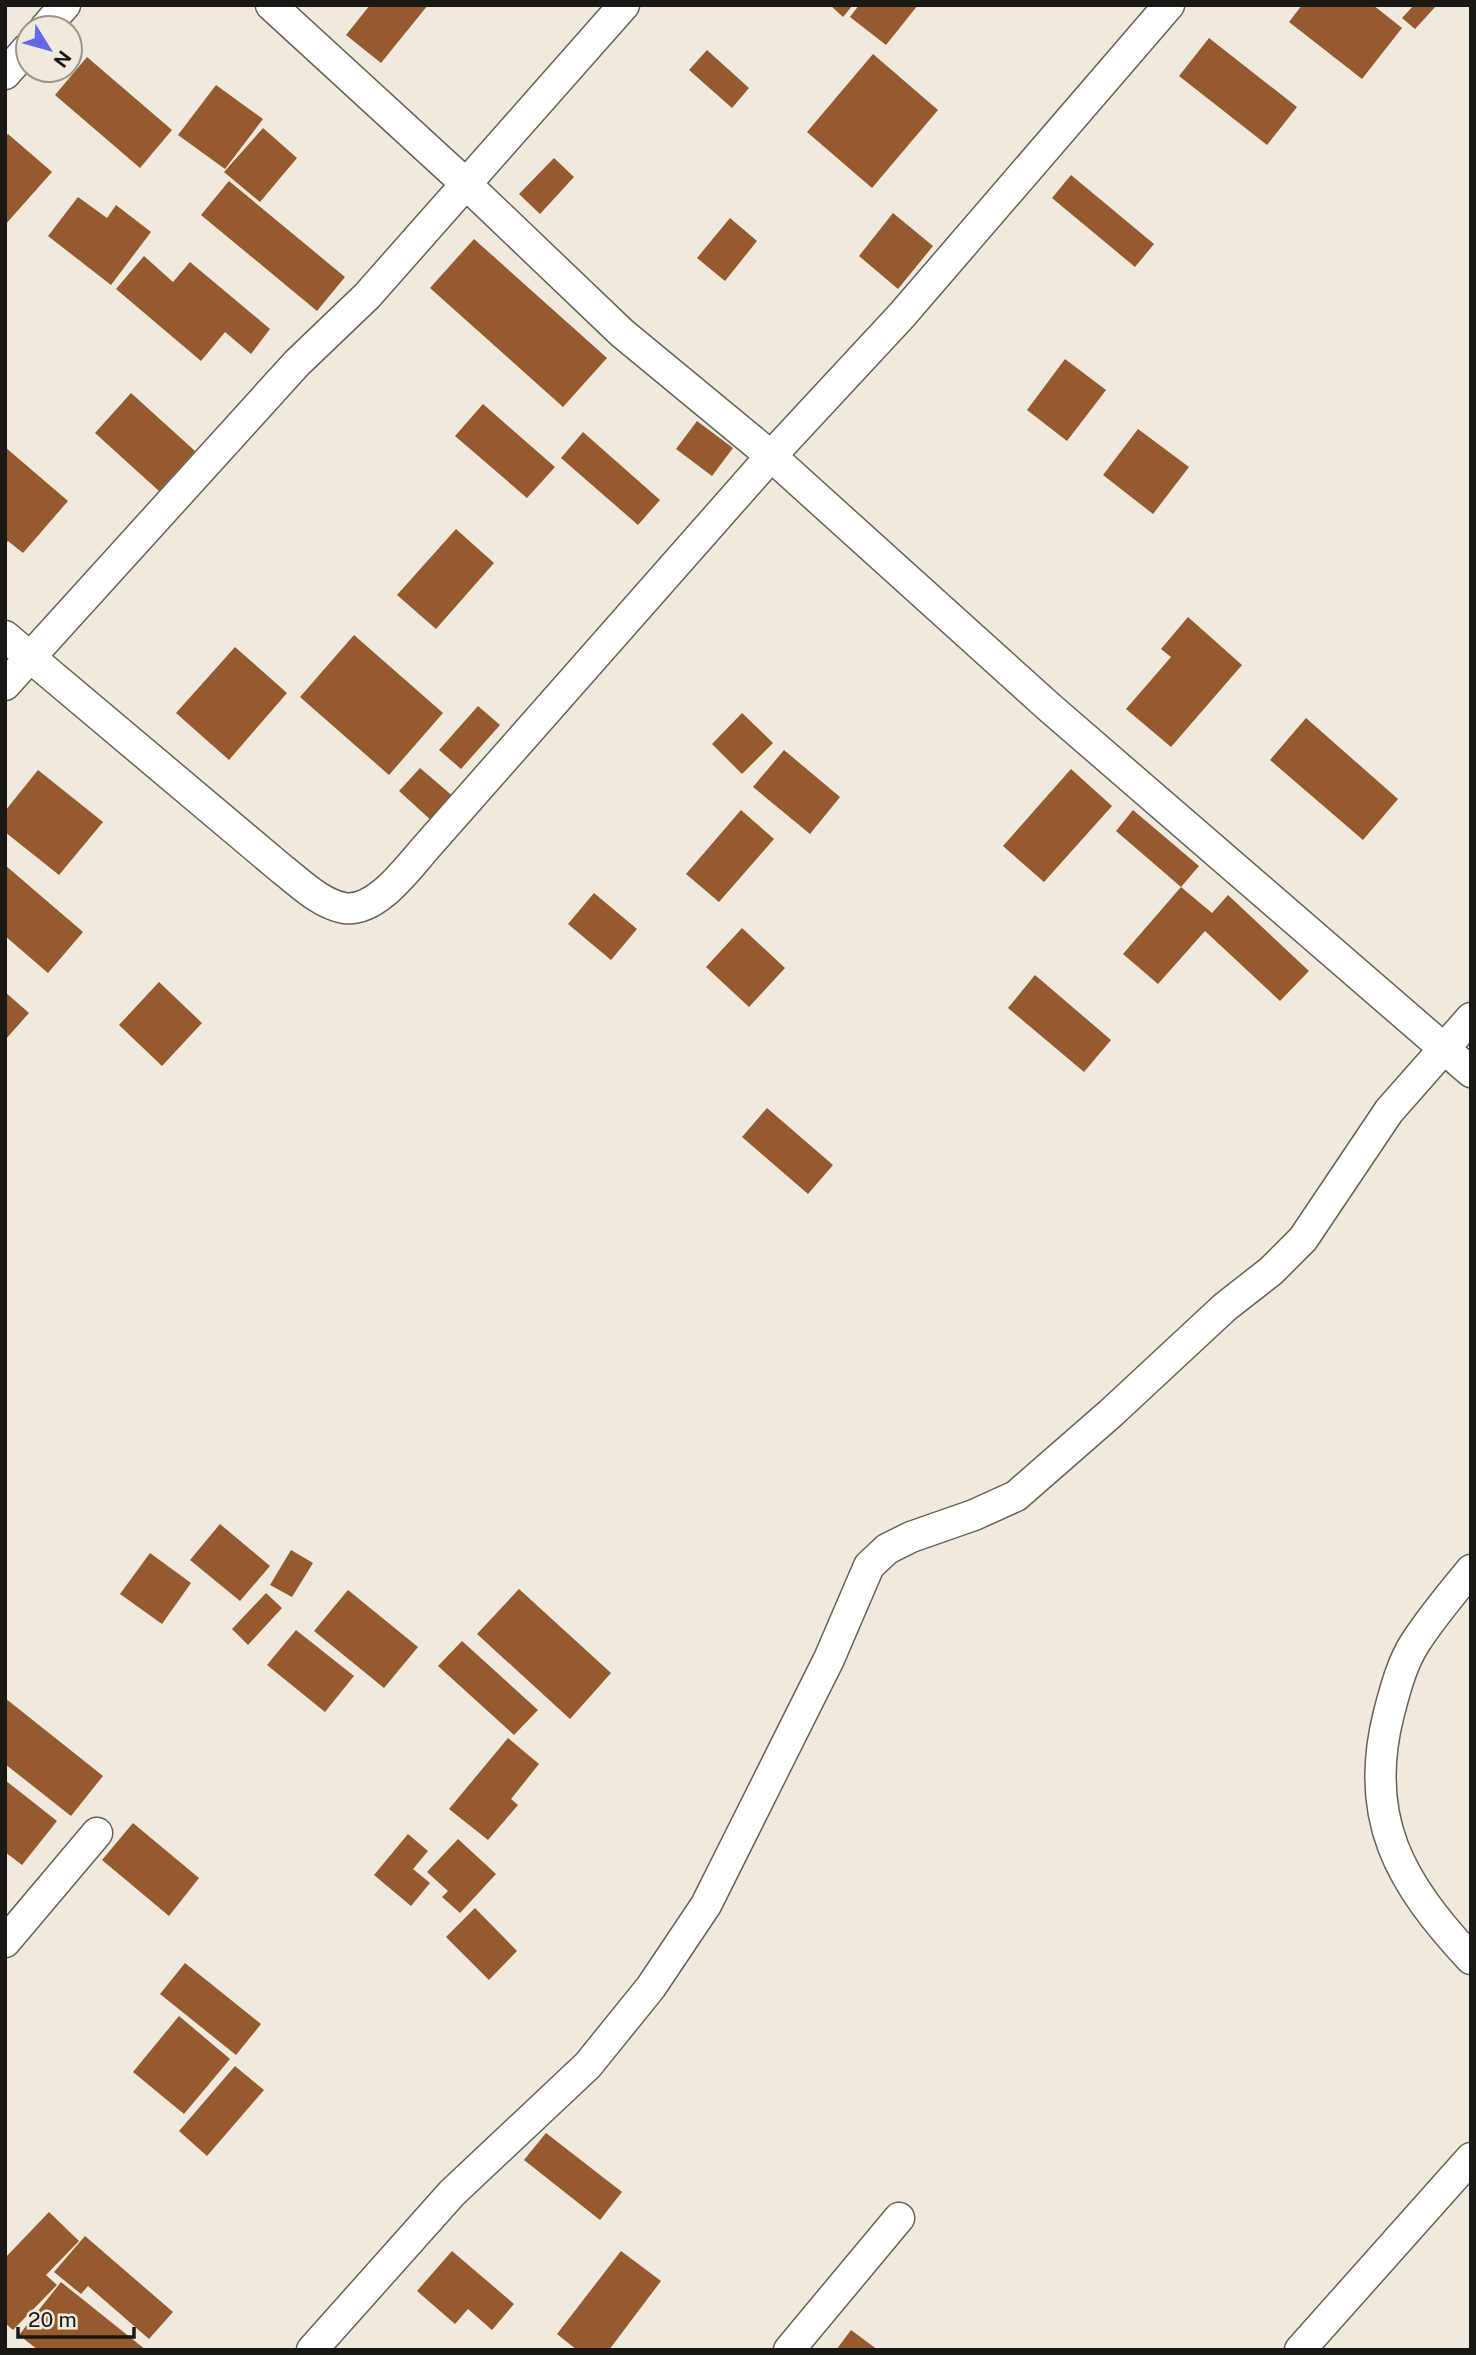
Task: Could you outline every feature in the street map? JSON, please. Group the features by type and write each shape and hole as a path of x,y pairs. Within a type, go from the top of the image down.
{"street":[{"path":"271,5 465,183 622,333 771,456 1049,707 1471,1072"},
{"path":"5,685 297,363 367,296 624,5"},
{"path":"5,636 283,870 326,901 342,908 357,909 373,902 391,886 771,456 902,315 1169,5"},
{"path":"312,2350 452,2193 588,2065 651,1987 706,1905 829,1659 869,1566 887,1549 911,1537 974,1515 1016,1496 1111,1413 1225,1307 1271,1271 1303,1239 1389,1111 1471,1018"},
{"path":"1471,1570 1414,1645 1395,1690 1380,1746 1381,1808 1393,1850 1418,1896 1471,1959"},
{"path":"5,1942 96,1833"},
{"path":"1300,2350 1471,2158"},
{"path":"789,2350 899,2218"}],"building":[{"path":"370,5 428,5 381,63 346,35"},
{"path":"830,5 853,5 843,17"},
{"path":"859,5 918,5 886,45 850,17"},
{"path":"1302,5 1373,5 1402,28 1362,79 1289,22"},
{"path":"1414,5 1437,5 1415,29 1402,18"},
{"path":"1209,38 1297,107 1267,145 1179,76"},
{"path":"707,50 749,88 732,108 689,70"},
{"path":"873,54 938,110 872,188 807,132"},
{"path":"87,57 172,130 140,168 55,95 64,84 84,84 84,61"},
{"path":"216,85 263,119 225,169 178,135"},
{"path":"263,128 297,158 260,202 224,172"},
{"path":"8,134 52,172 5,225 5,137"},
{"path":"554,158 574,177 540,214 519,194"},
{"path":"1071,175 1154,244 1135,267 1052,198"},
{"path":"229,181 345,277 317,311 201,215"},
{"path":"78,197 107,218 116,205 151,232 111,285 48,236"},
{"path":"893,213 933,246 898,289 859,256"},
{"path":"730,218 757,241 725,281 697,258"},
{"path":"474,239 607,358 563,407 430,288"},
{"path":"144,256 173,282 190,262 270,329 251,354 225,332 201,361 116,289"},
{"path":"1065,359 1106,390 1067,441 1027,410"},
{"path":"131,393 195,451 159,491 95,433"},
{"path":"483,404 555,467 527,498 455,436"},
{"path":"697,421 733,448 712,476 676,449"},
{"path":"1138,429 1189,467 1153,514 1103,475"},
{"path":"583,432 660,500 638,525 561,458"},
{"path":"5,447 68,501 23,553 8,541 5,544"},
{"path":"456,529 494,563 436,629 397,595"},
{"path":"1188,617 1242,665 1171,747 1126,709 1171,657 1161,649"},
{"path":"354,635 443,713 389,775 300,697"},
{"path":"235,647 287,693 229,760 176,713"},
{"path":"478,706 500,725 461,769 439,750"},
{"path":"742,713 773,743 742,774 712,744"},
{"path":"1306,718 1398,799 1363,840 1270,760"},
{"path":"784,750 840,797 810,834 753,787"},
{"path":"420,768 455,798 433,822 399,791"},
{"path":"1071,769 1112,806 1044,882 1003,846"},
{"path":"38,770 103,822 59,875 5,832 5,811"},
{"path":"741,810 774,839 719,902 686,874"},
{"path":"1133,810 1199,866 1181,887 1116,831"},
{"path":"5,865 83,932 48,973 5,936"},
{"path":"1181,887 1212,913 1228,895 1309,971 1280,1001 1205,931 1158,984 1123,954"},
{"path":"594,893 637,929 611,960 568,924"},
{"path":"742,928 785,968 749,1007 706,967"},
{"path":"1035,975 1111,1040 1084,1072 1008,1008"},
{"path":"159,982 202,1023 162,1066 119,1025"},
{"path":"5,992 29,1013 5,1040"},
{"path":"767,1108 833,1165 808,1194 742,1137"},
{"path":"220,1524 270,1566 240,1601 190,1560"},
{"path":"291,1550 313,1563 292,1597 270,1585"},
{"path":"150,1553 191,1583 162,1624 120,1594"},
{"path":"519,1589 611,1673 570,1719 477,1634"},
{"path":"348,1590 418,1647 384,1688 314,1631"},
{"path":"266,1593 282,1608 248,1645 232,1629"},
{"path":"296,1630 354,1676 325,1712 267,1665"},
{"path":"462,1641 538,1710 514,1735 438,1666"},
{"path":"5,1698 103,1776 71,1816 5,1764"},
{"path":"508,1738 539,1764 511,1799 518,1805 488,1840 449,1809"},
{"path":"5,1780 57,1821 22,1865 5,1852"},
{"path":"133,1823 199,1878 169,1916 102,1860"},
{"path":"408,1834 428,1851 413,1869 430,1883 411,1906 374,1875"},
{"path":"458,1839 496,1874 460,1913 442,1897 448,1891 427,1872"},
{"path":"475,1908 517,1951 489,1980 446,1937"},
{"path":"185,1963 261,2024 236,2055 160,1994"},
{"path":"179,2016 230,2059 184,2114 133,2072"},
{"path":"235,2066 264,2090 207,2156 179,2131"},
{"path":"546,2133 622,2192 600,2220 524,2160"},
{"path":"49,2212 79,2241 46,2275 57,2285 13,2330 5,2323 5,2258"},
{"path":"85,2236 173,2312 149,2339 88,2286 81,2294 54,2272"},
{"path":"452,2251 514,2304 492,2330 468,2309 455,2324 417,2291"},
{"path":"621,2251 661,2281 609,2350 577,2350 557,2334"},
{"path":"61,2282 146,2350 38,2350 19,2335"},
{"path":"851,2330 878,2350 836,2350"}]}
